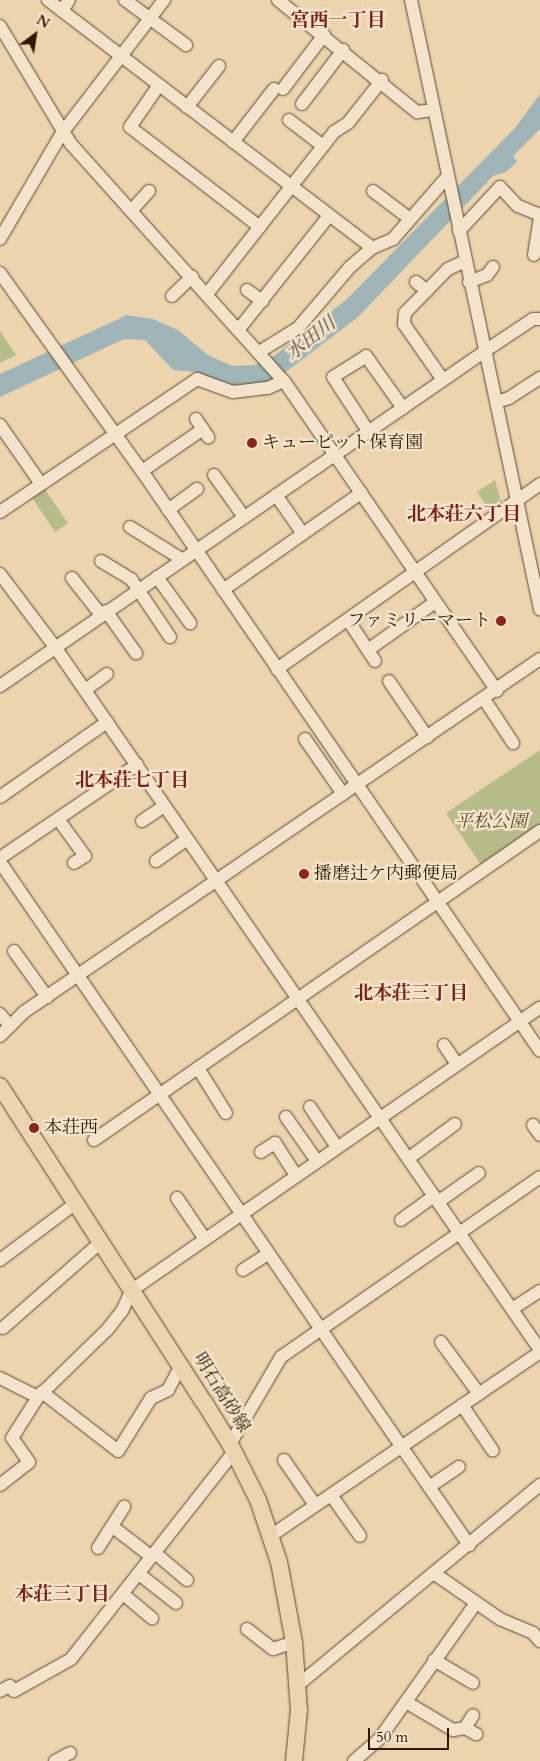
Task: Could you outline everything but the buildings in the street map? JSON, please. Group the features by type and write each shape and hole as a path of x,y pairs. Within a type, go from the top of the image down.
{"main road":[{"name":"明石高砂線","path":"0,1086 232,1448 272,1536 294,1642 298,1686 294,1761"}],"street":[{"path":"48,0 372,248"},
{"path":"62,11 70,0"},
{"path":"125,0 186,45"},
{"path":"0,239 62,133 164,0"},
{"path":"278,0 382,80 417,112 434,110"},
{"path":"411,0 469,282 540,609"},
{"path":"0,26 62,133 284,380 497,691"},
{"path":"234,142 324,36"},
{"path":"302,104 343,50"},
{"path":"187,107 219,66"},
{"path":"207,294 334,132 348,123 382,80"},
{"path":"159,85 130,127 260,227"},
{"path":"289,120 324,146"},
{"path":"259,352 298,328 350,267 372,248 393,239 447,177"},
{"path":"459,230 500,187 518,206 540,217 534,255"},
{"path":"131,211 149,191"},
{"path":"373,191 410,219"},
{"path":"239,329 329,216"},
{"path":"443,380 404,324 405,313 448,269 465,261"},
{"path":"469,282 487,275 493,267"},
{"path":"0,273 142,471 540,1051"},
{"path":"172,296 192,277"},
{"path":"416,282 427,291"},
{"path":"247,290 262,301"},
{"path":"0,686 485,351 533,319 540,319"},
{"path":"368,431 334,377 366,356 403,408"},
{"path":"0,512 197,378 233,392 268,388 284,380"},
{"path":"496,402 509,398 540,378"},
{"path":"142,471 202,428"},
{"path":"2,432 41,484"},
{"path":"214,475 244,517"},
{"path":"277,669 516,499 540,484"},
{"path":"168,510 197,489"},
{"path":"224,590 361,493"},
{"path":"276,495 303,534"},
{"path":"130,527 183,560"},
{"path":"101,561 130,579 170,638"},
{"path":"0,574 85,690 215,881 409,1158 540,1351 272,1536"},
{"path":"157,576 190,623"},
{"path":"72,578 104,613 136,653"},
{"path":"348,620 371,656 435,602"},
{"path":"0,1036 24,1012 78,978 215,881 426,737 497,691 540,659"},
{"path":"85,690 107,674"},
{"path":"390,681 426,737"},
{"path":"484,699 513,743"},
{"path":"0,797 107,722"},
{"path":"305,739 343,794"},
{"path":"0,858 137,766"},
{"path":"142,821 164,806"},
{"path":"58,819 84,856 74,863"},
{"path":"94,1140 540,831"},
{"path":"156,861 187,839"},
{"path":"0,862 241,1213 318,1329 402,1446 469,1545"},
{"path":"14,951 47,997"},
{"path":"0,1485 29,1462 12,1438 40,1394 107,1330 122,1311 132,1290 540,1008"},
{"path":"0,1014 10,1026"},
{"path":"444,1045 457,1064"},
{"path":"198,1068 226,1113"},
{"path":"310,1107 337,1147"},
{"path":"286,1117 317,1161"},
{"path":"409,1158 455,1124"},
{"path":"261,1152 275,1143 296,1175"},
{"path":"401,1220 479,1173"},
{"path":"0,1691 10,1686 14,1691 71,1660 139,1574 232,1448 281,1357 318,1329 460,1234 540,1177"},
{"path":"177,1198 205,1239"},
{"path":"0,1260 76,1203"},
{"path":"3,1328 23,1318 101,1242"},
{"path":"244,1270 268,1254"},
{"path":"512,1309 540,1290"},
{"path":"441,1342 478,1394"},
{"path":"0,1378 40,1394 118,1451 151,1398 168,1390 181,1366"},
{"path":"462,1405 493,1451"},
{"path":"284,1460 315,1506"},
{"path":"429,1487 459,1466"},
{"path":"298,1686 540,1485"},
{"path":"330,1495 360,1536"},
{"path":"98,1548 113,1528 124,1506"},
{"path":"113,1528 187,1580"},
{"path":"139,1574 176,1603"},
{"path":"435,1574 500,1619 538,1634"},
{"path":"123,1594 152,1618"},
{"path":"354,1761 380,1738 476,1603"},
{"path":"247,1630 273,1649 294,1642"},
{"path":"434,1660 473,1683"},
{"path":"406,1702 453,1730 470,1731 474,1715"},
{"path":"55,1761 70,1752"}],"green space":[{"path":"0,331 16,355 0,363"},
{"path":"495,480 502,505 491,512 477,492"},
{"path":"44,488 68,523 55,532 31,496"},
{"name":"平松公園","path":"540,750 540,825 483,868 446,813"}],"water":[{"name":"水田川","path":"540,94 540,129 513,156 517,162 506,172 493,176 357,318 287,371 264,383 232,387 195,372 173,370 145,340 124,339 0,397 0,374 127,315 153,319 178,330 208,355 232,366 255,365 274,356 347,299 515,128"}],"place":[{"name":"キューピット保育園","path":"252,443"},
{"name":"ファミリーマート","path":"501,621"},
{"name":"播磨辻ケ内郵便局","path":"304,874"},
{"name":"本荘西","path":"34,1128"}],"district":[{"name":"宮西一丁目","path":"338,21"},
{"name":"北本荘六丁目","path":"464,515"},
{"name":"北本荘七丁目","path":"132,781"},
{"name":"北本荘三丁目","path":"411,994"},
{"name":"本荘三丁目","path":"62,1595"}]}
